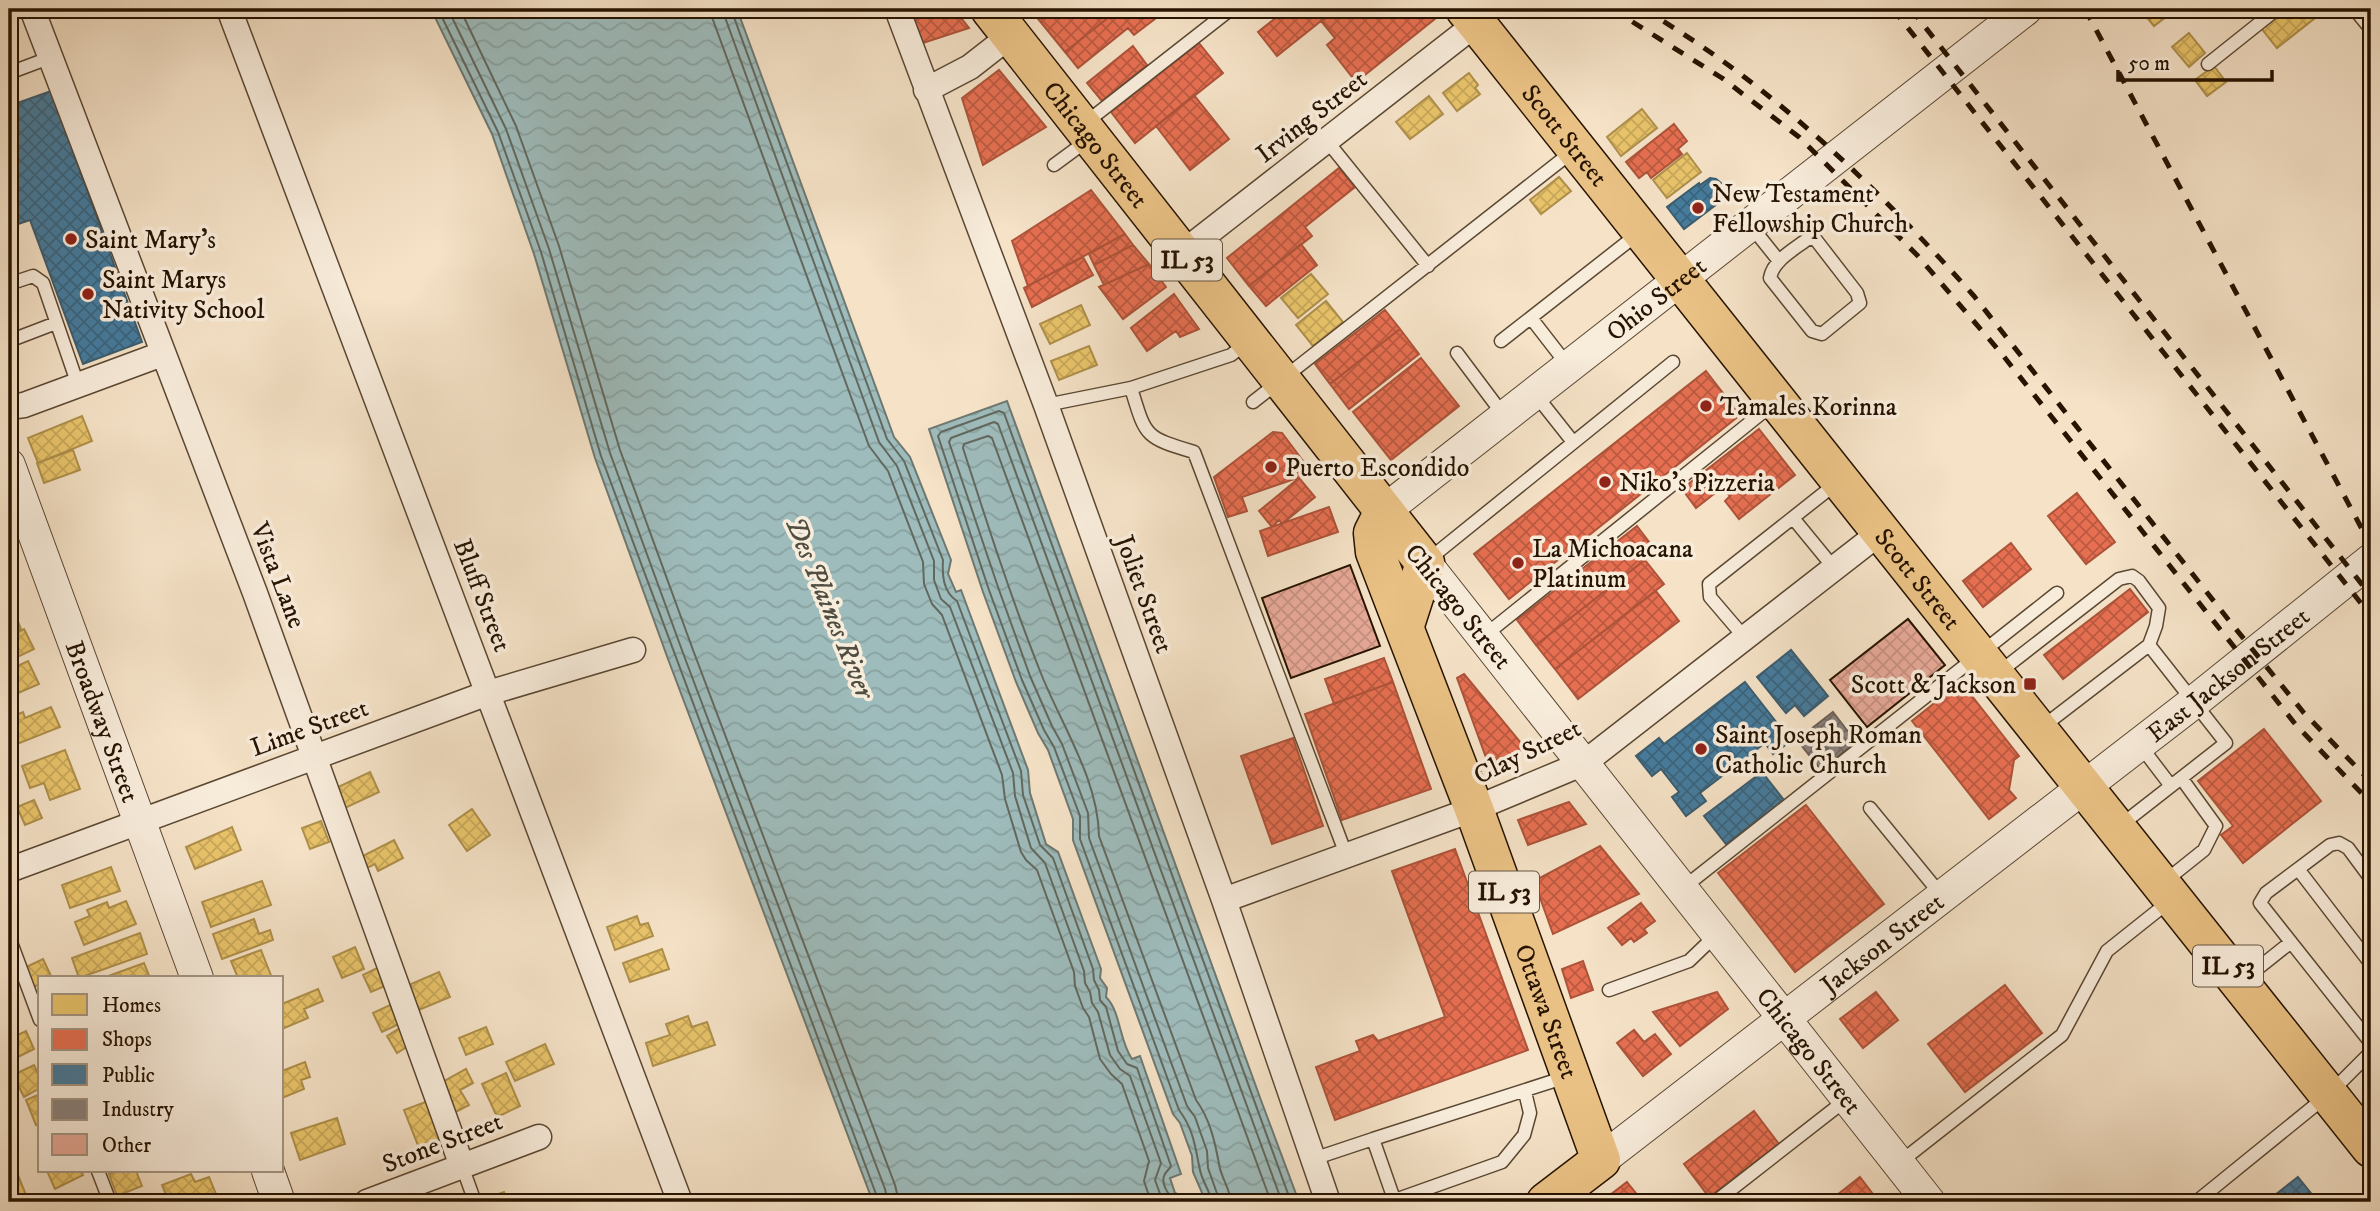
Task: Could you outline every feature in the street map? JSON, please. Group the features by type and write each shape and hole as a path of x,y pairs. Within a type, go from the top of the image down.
{"main road":[{"name":"Scott Street","path":"1471,16 2371,1148"},
{"name":"Chicago Street","path":"1001,22 1181,254 1252,340 1268,391 1384,511 1425,563"},
{"name":"Ottawa Street","path":"1384,511 1373,533 1375,552 1474,809 1601,1160"},
{"path":"1405,625 1425,563"},
{"name":"Jackson Street","path":"1546,1202 1601,1160"}],"street":[{"name":"Vista Lane","path":"32,9 255,593 461,1166"},
{"name":"Bluff Street","path":"229,9 680,1202"},
{"name":"Joliet Street","path":"897,9 1046,405 1224,900 1328,1202"},
{"name":"Ohio Street","path":"1384,511 2026,9"},
{"path":"2362,9 2371,20"},
{"name":"Irving Street","path":"1181,254 1327,141 1471,16"},
{"path":"926,90 970,67 1001,22"},
{"path":"9,407 24,405 162,354"},
{"name":"Broadway Street","path":"9,465 196,976"},
{"name":"Clay Street","path":"1224,900 1474,809 1584,763 1882,531"},
{"name":"East Jackson Street","path":"2083,785 2194,702 2371,561"},
{"name":"Chicago Street","path":"1425,563 1929,1202"},
{"name":"Lime Street","path":"9,870 488,693 633,650"},
{"name":"Jackson Street","path":"1601,1160 2083,785"},
{"name":"Stone Street","path":"367,1202 539,1137"},
{"path":"268,1172 279,1202"}],"lane":[{"path":"1055,165 1086,132 1231,9"},
{"path":"2208,64 2277,9"},
{"path":"9,73 49,58"},
{"path":"1327,141 1428,266"},
{"path":"1268,391 1576,148"},
{"path":"1751,225 1779,261"},
{"path":"1501,341 1642,231"},
{"path":"1808,238 1816,240 1857,293 1860,303 1822,334 1812,331 1770,278 1771,270 1779,261 1808,238"},
{"path":"9,284 33,276 43,283 78,385"},
{"path":"1531,318 1569,367"},
{"path":"9,341 57,323"},
{"path":"1046,405 1131,387 1231,355 1252,340"},
{"path":"1457,353 1505,417"},
{"path":"1425,563 1673,362"},
{"path":"1131,387 1142,425 1156,441 1194,452 1347,857"},
{"path":"1535,394 1573,442"},
{"path":"1484,636 1778,401"},
{"path":"1745,638 1710,597 1709,584 1841,480"},
{"path":"1793,517 1834,568"},
{"path":"1682,888 1988,664 2119,579 2132,576 2139,581 2159,608 2149,645 2039,729"},
{"path":"1988,664 2057,593"},
{"path":"2118,828 2226,743 2149,645"},
{"path":"1899,1164 2062,1035 2107,951 2168,891 2204,850 2216,826 2138,744"},
{"path":"1870,808 1942,896"},
{"path":"2371,879 2348,848 2339,843 2330,845 2266,893 2260,904 2371,1043"},
{"path":"2298,869 2371,964"},
{"path":"1609,990 1689,961 1718,934"},
{"path":"9,937 38,1015"},
{"path":"2240,982 2291,942"},
{"path":"2196,1202 2329,1094 2371,1052"},
{"path":"1314,1159 1569,1076"},
{"path":"1373,1139 1395,1201 1502,1162 1524,1135 1530,1113 1525,1091"},
{"path":"1715,1202 1847,1098"},
{"path":"461,1166 475,1202"},
{"path":"98,1172 110,1202"}],"water":[{"name":"Des Plaines River","path":"431,9 737,9 894,437 910,457 951,560 948,574 956,592 961,590 1028,770 1030,793 1046,844 1058,852 1101,969 1100,978 1107,988 1106,997 1115,1010 1128,1052 1132,1059 1140,1056 1181,1174 1170,1178 1175,1193 1182,1196 1184,1202 873,1202 595,458 534,254 492,134"},
{"path":"1007,401 1299,1202 1206,1202 1193,1172 1192,1156 1180,1123 1173,1114 1073,840 1073,819 1048,750 1016,682 929,429"}],"building: Homes":[{"path":"2140,9 2168,9 2171,13 2154,26"},
{"path":"2241,9 2261,9 2249,18"},
{"path":"2286,9 2308,9 2315,18 2277,48 2261,28"},
{"path":"2189,33 2205,53 2189,67 2172,47"},
{"path":"2214,66 2226,82 2207,96 2195,80"},
{"path":"1469,73 1478,85 1475,88 1480,94 1457,111 1443,93"},
{"path":"1429,96 1443,114 1410,139 1396,122"},
{"path":"1642,109 1657,128 1621,156 1607,137"},
{"path":"1687,153 1701,172 1667,198 1653,180"},
{"path":"1559,177 1571,191 1541,214 1530,200"},
{"path":"1311,274 1328,294 1298,318 1281,298"},
{"path":"1326,301 1343,322 1313,346 1296,325"},
{"path":"1081,305 1090,325 1050,344 1040,324"},
{"path":"1089,346 1097,365 1059,380 1051,361"},
{"path":"82,416 92,441 38,463 28,438"},
{"path":"73,450 80,470 44,483 37,463"},
{"path":"14,612 21,629 9,634 9,614"},
{"path":"24,629 34,649 9,661 9,637"},
{"path":"28,661 39,684 9,697 9,670"},
{"path":"51,707 60,727 17,744 9,718 23,712 25,718"},
{"path":"65,750 80,789 50,800 44,783 30,788 22,766"},
{"path":"370,772 379,792 345,808 336,788"},
{"path":"34,800 42,818 25,825 17,807"},
{"path":"472,809 490,835 467,851 449,825"},
{"path":"321,821 329,842 310,849 302,828"},
{"path":"232,827 241,850 195,869 186,847"},
{"path":"394,840 403,858 378,871 375,864 365,869 359,858"},
{"path":"111,867 120,891 70,908 62,885"},
{"path":"262,881 271,905 211,927 202,902"},
{"path":"126,901 136,924 84,945 75,922 90,916 87,910 107,902 109,908"},
{"path":"637,916 640,925 648,923 653,936 615,950 607,927"},
{"path":"254,919 259,934 270,930 273,940 222,959 213,934"},
{"path":"140,933 147,954 85,976 78,976 72,958"},
{"path":"355,947 364,969 342,978 333,957"},
{"path":"662,949 669,969 630,982 623,963"},
{"path":"261,950 271,976 237,976 231,961"},
{"path":"43,959 51,976 38,976 38,985 31,988 22,969"},
{"path":"144,963 149,976 108,976"},
{"path":"377,968 385,986 371,992 363,975"},
{"path":"439,972 450,997 414,1012 404,987"},
{"path":"318,989 323,1001 304,1009 308,1018 284,1028 284,1003"},
{"path":"390,1005 399,1024 382,1032 373,1013"},
{"path":"688,1016 692,1027 707,1022 715,1045 653,1066 646,1043 670,1035 666,1024"},
{"path":"486,1027 493,1044 466,1055 459,1038"},
{"path":"400,1028 410,1045 397,1053 387,1036"},
{"path":"26,1031 34,1049 16,1058 9,1039"},
{"path":"545,1044 554,1064 515,1081 506,1062"},
{"path":"305,1062 310,1077 301,1080 304,1089 284,1097 284,1070"},
{"path":"34,1065 38,1074 38,1089 24,1097 13,1075"},
{"path":"466,1069 473,1083 460,1090 469,1105 454,1113 439,1084"},
{"path":"506,1073 520,1106 497,1117 482,1084"},
{"path":"38,1095 36,1125 26,1100"},
{"path":"428,1101 445,1144 421,1153 404,1110"},
{"path":"337,1118 345,1144 300,1160 291,1133"},
{"path":"16,1170 26,1195 9,1202 9,1173"},
{"path":"47,1172 82,1172 83,1175 55,1189"},
{"path":"136,1172 142,1186 117,1196 109,1174"},
{"path":"191,1174 195,1182 209,1177 218,1199 210,1202 169,1202 162,1185"},
{"path":"504,1192 507,1202 481,1200"}],"building: Shops":[{"path":"910,9 954,9 969,28 923,43"},
{"path":"1030,9 1119,9 1065,52"},
{"path":"1119,9 1168,9 1134,35 1128,28 1078,68 1065,52"},
{"path":"1287,9 1336,9 1277,56 1258,32"},
{"path":"1336,9 1429,9 1436,18 1356,82 1327,45 1335,38 1321,21"},
{"path":"1199,43 1223,73 1135,143 1111,112"},
{"path":"1133,46 1147,65 1102,101 1087,83"},
{"path":"999,70 1046,127 983,165 962,98"},
{"path":"1194,95 1229,139 1190,170 1156,126"},
{"path":"1674,124 1687,141 1678,149 1682,154 1651,178 1647,172 1639,178 1626,162"},
{"path":"1339,168 1355,187 1305,227 1312,236 1249,286 1227,258"},
{"path":"1091,190 1125,234 1028,286 1012,241"},
{"path":"1125,234 1133,245 1094,265 1089,254"},
{"path":"1301,244 1317,265 1266,306 1249,286"},
{"path":"1133,245 1149,264 1104,285 1094,265"},
{"path":"1083,257 1093,275 1032,307 1024,288"},
{"path":"1149,264 1166,287 1123,319 1099,287"},
{"path":"1174,294 1199,329 1180,337 1176,331 1147,351 1131,328"},
{"path":"1385,310 1400,329 1330,384 1315,364"},
{"path":"1400,329 1419,354 1349,409 1330,384"},
{"path":"1421,358 1459,406 1391,460 1353,412"},
{"path":"1706,371 1740,415 1509,599 1474,554"},
{"path":"1759,429 1795,475 1739,519 1725,501 1730,496 1727,493 1734,488 1729,482 1696,508 1682,489"},
{"path":"1273,432 1282,433 1312,473 1242,497 1247,511 1228,517 1214,477"},
{"path":"1299,478 1315,497 1282,524 1279,520 1272,527 1259,511"},
{"path":"2077,493 2115,542 2086,564 2048,516"},
{"path":"1329,507 1338,532 1268,556 1260,531"},
{"path":"1637,526 1656,551 1536,645 1517,620"},
{"path":"2011,543 2031,569 1983,607 1963,581"},
{"path":"1645,560 1664,584 1555,669 1536,645"},
{"path":"2130,589 2148,612 2063,679 2044,655"},
{"path":"1656,591 1679,621 1578,699 1555,669"},
{"path":"1384,658 1393,682 1334,704 1325,679"},
{"path":"1464,674 1526,749 1488,763 1457,678"},
{"path":"1393,682 1431,789 1342,820 1305,714"},
{"path":"1961,682 2019,756 2014,760 2009,790 2016,798 1989,819 1912,721"},
{"path":"2264,729 2321,801 2243,863 2221,835 2233,826 2198,781"},
{"path":"1293,738 1323,826 1272,844 1241,756"},
{"path":"1569,802 1586,824 1528,845 1518,820"},
{"path":"1806,805 1884,904 1795,972 1718,873"},
{"path":"1600,846 1639,894 1553,934 1534,881"},
{"path":"1455,849 1528,1050 1335,1120 1316,1067 1360,1051 1356,1041 1373,1035 1378,1041 1445,1017 1392,871"},
{"path":"1641,903 1655,921 1644,929 1647,933 1634,942 1631,938 1622,945 1608,928"},
{"path":"1583,961 1593,990 1571,998 1562,969"},
{"path":"2005,985 2042,1033 1965,1092 1928,1044"},
{"path":"1717,992 1728,1009 1680,1046 1653,1012"},
{"path":"1876,992 1898,1020 1863,1048 1840,1019"},
{"path":"1634,1030 1644,1042 1655,1034 1671,1054 1643,1076 1617,1043"},
{"path":"1754,1111 1779,1144 1709,1197 1684,1164"},
{"path":"1860,1177 1879,1202 1828,1202"},
{"path":"1627,1182 1643,1202 1609,1202 1606,1198"}],"building: Public":[{"name":"Saint Mary's","path":"51,91 142,342 83,364 30,220 9,227 9,106"},
{"path":"1710,178 1721,183 1721,201 1684,229 1667,207"},
{"path":"1791,650 1828,696 1804,716 1795,705 1786,713 1757,677"},
{"name":"Saint Joseph Roman Catholic Church","path":"1745,682 1791,741 1773,754 1765,743 1700,793 1706,801 1686,816 1672,797 1679,792 1661,769 1652,776 1636,756 1659,738 1664,744"},
{"path":"1762,772 1784,800 1726,844 1704,816"},
{"path":"2298,1177 2318,1202 2266,1202"}],"building: Industry":[{"path":"1833,712 1856,742 1821,770 1797,740"}],"building: Other":[{"path":"1350,565 1380,646 1291,678 1262,598"},
{"path":"1908,619 1945,665 1867,727 1830,680"}],"railway":[{"path":"1612,9 1722,78 1799,137 1917,255 2001,353 2296,725 2371,803"},
{"path":"1643,9 1735,70 1820,139 1937,255 1974,296 2304,713 2371,782"},
{"path":"1893,9 2371,616"},
{"path":"1911,9 2371,596"},
{"path":"2085,9 2371,546"}],"place":[{"name":"New Testament Fellowship Church","path":"1698,208"},
{"name":"Saint Mary's","path":"71,239"},
{"name":"Saint Marys Nativity School","path":"88,294"},
{"name":"Tamales Korinna","path":"1706,406"},
{"name":"Puerto Escondido","path":"1271,467"},
{"name":"Niko's Pizzeria","path":"1605,482"},
{"name":"La Michoacana Platinum","path":"1518,563"},
{"name":"Scott & Jackson","path":"2030,684"},
{"name":"Saint Joseph Roman Catholic Church","path":"1701,749"}]}
